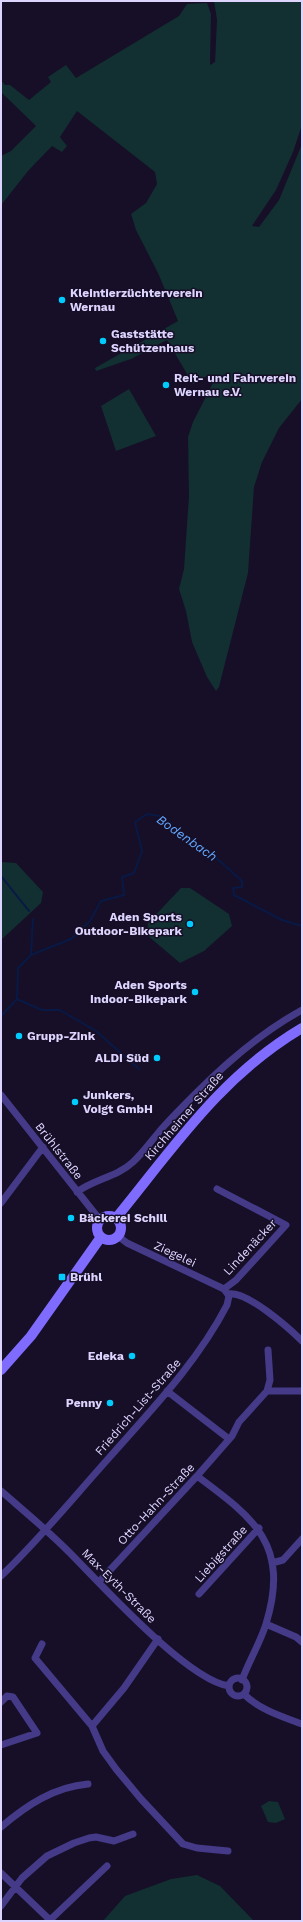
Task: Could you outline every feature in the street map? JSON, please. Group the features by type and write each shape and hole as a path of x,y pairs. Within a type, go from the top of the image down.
{"main road":[{"name":"Kirchheimer Straße","path":"116,1218 218,1093 264,1054 302,1028"},
{"path":"110,1216 116,1218 121,1226 118,1236 110,1240 101,1237 97,1229 100,1220 110,1216"},
{"path":"1,1370 31,1336 101,1237"}],"street":[{"path":"77,1192 84,1187 117,1173 133,1162 165,1126 223,1068 267,1032 302,1010"},
{"name":"Brühlstraße","path":"1,1095 100,1220"},
{"path":"1,1203 43,1147"},
{"name":"Lindenäcker","path":"217,1189 286,1225 226,1292"},
{"name":"Ziegelei","path":"118,1236 127,1243 268,1311 302,1341"},
{"name":"Friedrich-List-Straße","path":"1,1576 45,1529 167,1391 199,1352 209,1338 227,1305 226,1292"},
{"path":"268,1350 270,1380 266,1392 302,1391"},
{"path":"167,1391 229,1439"},
{"name":"Otto-Hahn-Straße","path":"99,1582 197,1476 229,1439 238,1422 266,1392"},
{"path":"197,1476 240,1509 258,1528 269,1550 272,1563 274,1578 272,1597 266,1624 242,1680"},
{"name":"Max-Eyth-Straße","path":"1,1490 45,1529 158,1639 185,1663 218,1684 229,1686"},
{"name":"Liebigstraße","path":"199,1594 258,1528"},
{"path":"272,1563 283,1560 302,1539"},
{"path":"266,1624 296,1637 302,1642"},
{"path":"92,1726 124,1688 158,1639"},
{"path":"42,1644 35,1658 92,1726 103,1751 141,1799 183,1844 196,1848 228,1851"},
{"path":"235,1679 242,1680 245,1682 247,1688 244,1694 239,1697 233,1696 229,1691 230,1682 235,1679"},
{"path":"244,1694 249,1700 262,1707 302,1724"},
{"path":"1,1702 7,1696 12,1697 37,1733 1,1745"},
{"path":"1,1827 23,1809 46,1795 73,1786 88,1784"},
{"path":"1,1906 15,1886 37,1863 47,1856 74,1843 96,1837 114,1841 133,1834"},
{"path":"1,1873 50,1921 107,1866"}],"green space":[{"path":"214,1 302,1 302,125 293,152 276,190 252,226 259,227 279,200 302,144 302,399 279,428 262,462 254,487 248,573 219,687 216,691 207,677 192,642 186,611 179,589 184,569 189,496 188,437 193,422 215,379 210,374 193,384 167,340 131,359 96,371 95,368 178,321 158,273 136,230 131,214 146,203 157,184 155,172 77,111 60,137 67,146 62,152 52,146 28,171 2,204 1,210 1,156 11,151 36,126 1,92 1,80 5,85 10,85 29,100 51,82 48,77 66,65 76,78 179,16 187,4 207,3 211,14 210,65 215,62 217,20"},
{"path":"129,389 156,436 116,451 101,406"},
{"path":"1,862 16,863 43,892 41,903 1,940"},
{"name":"Aden Sports Outdoor-Bikepark","path":"181,888 190,888 229,914 232,926 204,951 180,963 147,935 148,923"},
{"path":"269,1801 278,1802 285,1819 276,1823 268,1822 261,1806"},
{"path":"197,1875 220,1886 254,1921 103,1921 125,1896 171,1879"}],"waterway":[{"name":"Bodenbach","path":"1,1016 17,999 18,968 31,955 71,939 90,921 101,901 124,895 122,877 134,873 142,851 135,822 147,814 160,816 182,838 212,854 242,881 242,887 233,888 234,895 282,920 302,926"},
{"path":"1,876 29,911"},
{"path":"31,954 33,919"},
{"path":"17,999 42,1010 60,1010 96,1031 139,1069"}],"place":[{"name":"Kleintierzüchterverein Wernau","path":"62,300"},
{"name":"Gaststätte Schützenhaus","path":"103,341"},
{"name":"Reit- und Fahrverein Wernau e.V.","path":"166,385"},
{"name":"Aden Sports Outdoor-Bikepark","path":"190,924"},
{"name":"Aden Sports Indoor-Bikepark","path":"195,992"},
{"name":"Grupp-Zink","path":"19,1036"},
{"name":"ALDI Süd","path":"157,1058"},
{"name":"Junkers, Voigt GmbH","path":"75,1102"},
{"name":"Bäckerei Schill","path":"71,1218"},
{"name":"Brühl","path":"62,1277"},
{"name":"Edeka","path":"132,1356"},
{"name":"Penny","path":"110,1403"}]}
